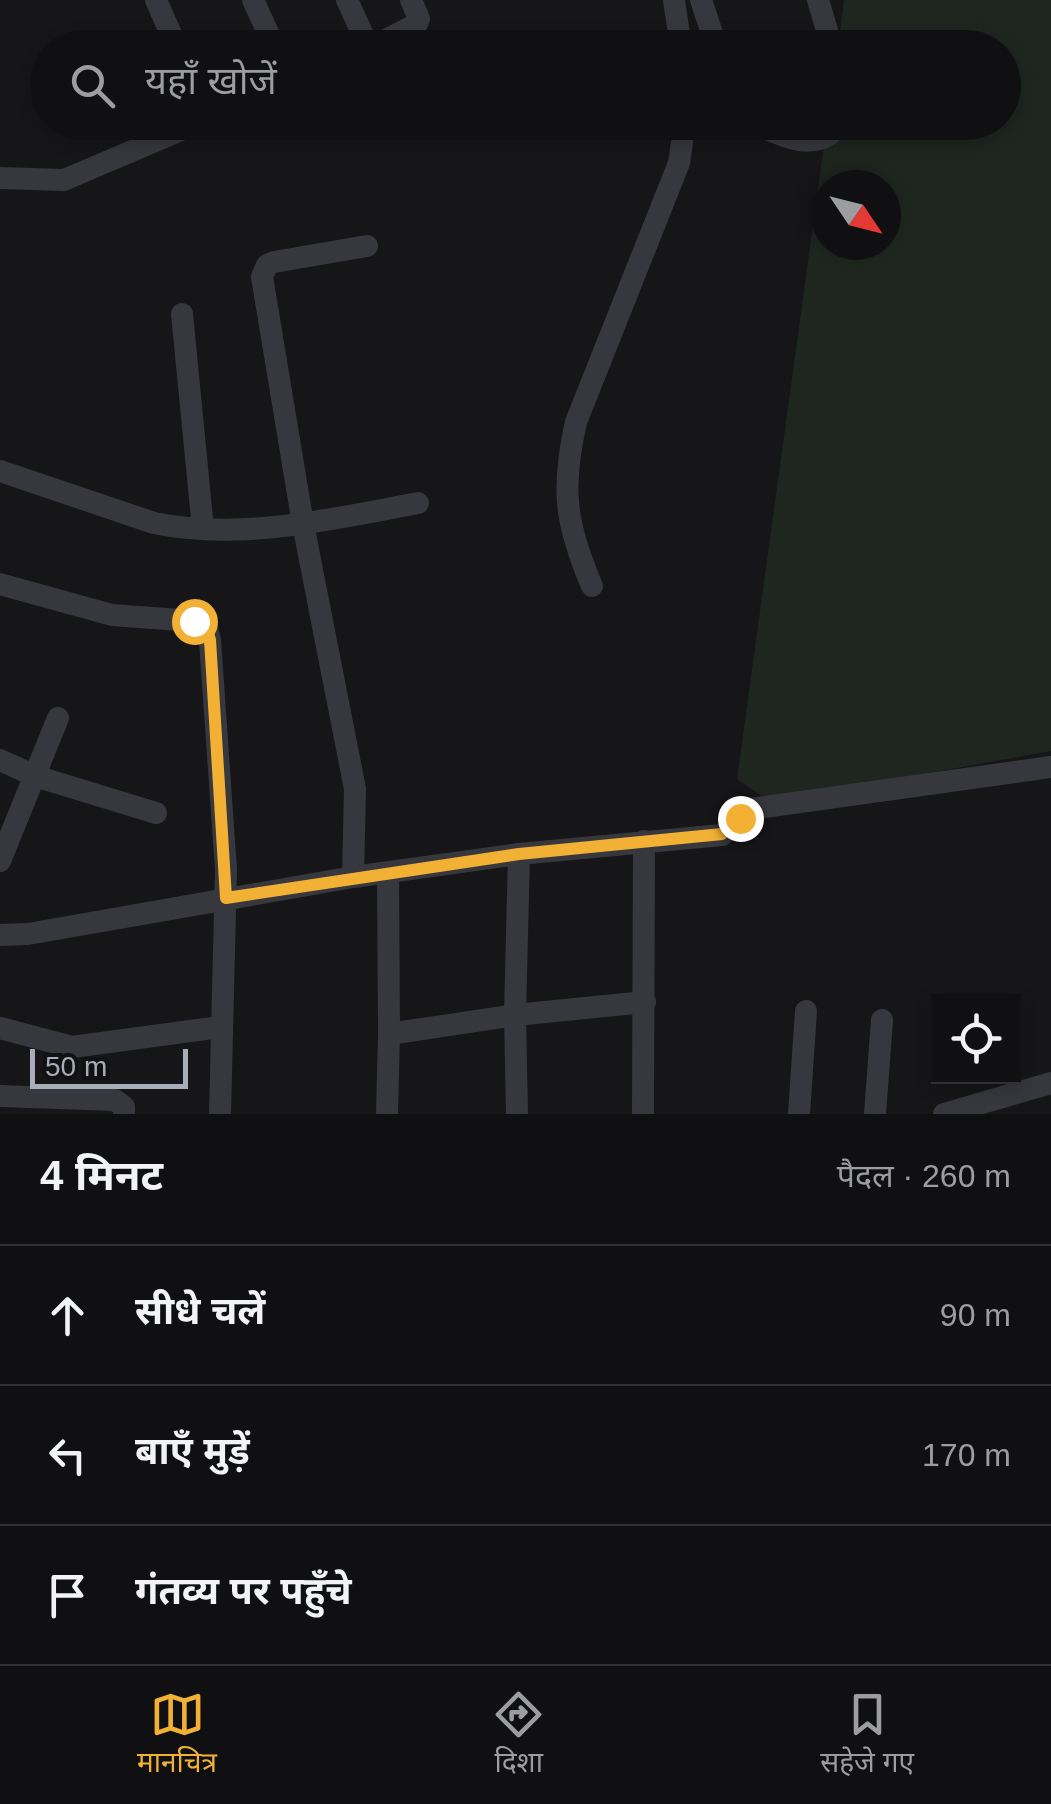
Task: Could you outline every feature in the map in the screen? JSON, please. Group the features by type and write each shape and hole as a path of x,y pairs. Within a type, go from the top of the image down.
{"street":[{"path":"156,0 170,30"},
{"path":"253,0 266,30"},
{"path":"347,0 361,30"},
{"path":"404,30 416,24 418,14 412,0"},
{"path":"674,0 679,30"},
{"path":"700,0 710,30"},
{"path":"818,0 827,30"},
{"path":"0,178 64,180 158,140"},
{"path":"592,586 568,517 568,455 576,422 679,163 683,140"},
{"path":"353,876 356,790 303,524 262,277 267,265 274,262 367,246"},
{"path":"182,314 203,529"},
{"path":"0,471 154,523 203,529 303,524 418,503"},
{"path":"0,584 112,615 194,621 207,630 212,654 226,898 220,1114"},
{"path":"0,860 58,718"},
{"path":"0,760 35,776 156,813"},
{"path":"0,934 28,934 353,876 519,854 722,834 745,813 762,807 1051,768"},
{"path":"642,1114 644,841"},
{"path":"517,1114 519,854"},
{"path":"387,1114 388,873"},
{"path":"389,1034 515,1015 645,1002"},
{"path":"799,1114 806,1011"},
{"path":"875,1114 882,1020"},
{"path":"0,1028 72,1047 220,1027"},
{"path":"944,1114 1051,1084"},
{"path":"0,1096 115,1100 124,1107 124,1114"}],"shaded area":[{"path":"844,0 1051,0 1051,751 770,802 737,779 811,240 811,260 901,260 901,170 821,170 825,140 1021,140 1021,30 840,30"}],"route":[{"path":"194,621 202,624 210,640 226,898 519,854 722,834 740,818"}]}
